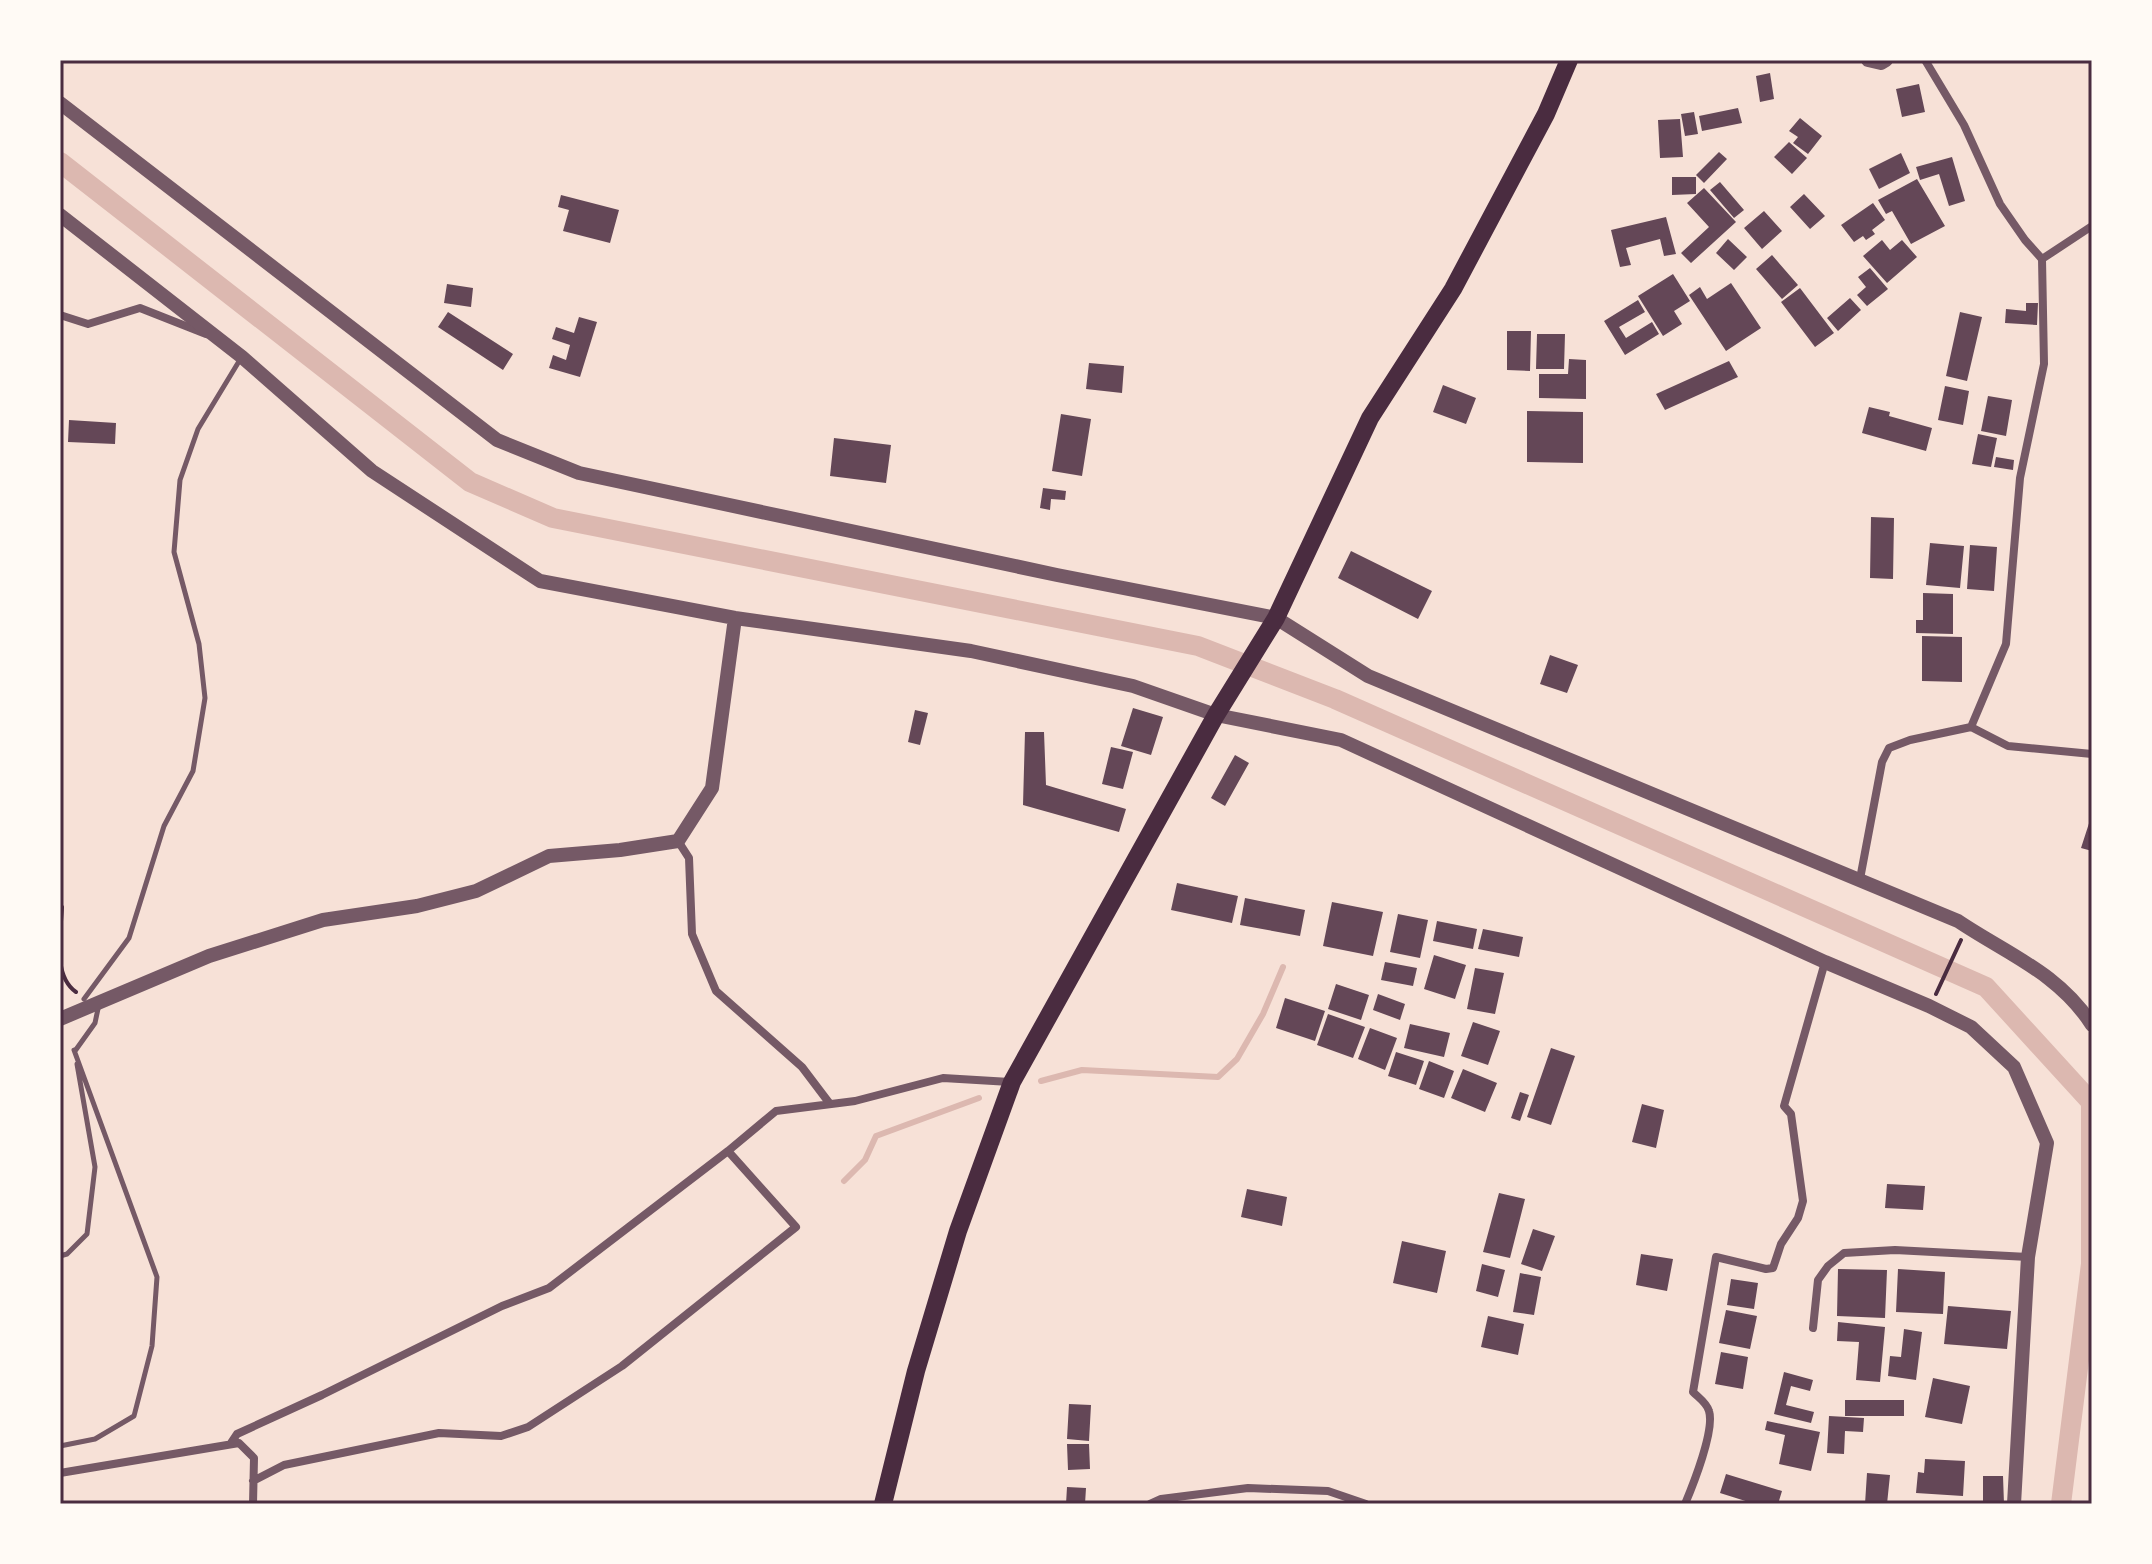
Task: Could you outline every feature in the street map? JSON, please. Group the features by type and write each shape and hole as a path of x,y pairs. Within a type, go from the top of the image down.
{"highway":[{"path":"883,1504 916,1371 958,1231 1012,1082 1216,715 1276,618 1370,418 1453,289 1546,114 1569,60"}],"street":[{"path":"1868,60 1881,63 1886,60"},
{"path":"1925,60 1964,125 2000,204 2042,259 2044,364 2020,478 2006,644 1971,727"},
{"path":"60,103 497,440 579,473 1041,572 1276,618 1368,676 1958,921 2026,961 2078,1003 2092,1025"},
{"path":"60,215 242,357 372,471 540,581 735,618 971,651 1133,686 1216,715 1341,740 1971,1027 2014,1067 2047,1143 2028,1257 2014,1504"},
{"path":"2042,259 2092,226"},
{"path":"60,315 88,324 140,308 217,339"},
{"path":"60,1019 92,1001 209,956 323,920 417,906 476,891 549,856 678,841 712,788 735,618"},
{"path":"1860,879 1882,762 1889,748 1910,740 1971,727 2008,746 2092,754"},
{"path":"678,841 689,858 692,934 716,991 802,1067 830,1104"},
{"path":"1685,1504 1700,1468 1711,1418 1708,1407 1693,1392 1716,1257 1773,1268 1781,1244 1798,1218 1803,1201 1791,1114 1784,1106 1825,962"},
{"path":"231,1443 237,1434 502,1306 549,1288 776,1111 855,1101 943,1078 1012,1082"},
{"path":"253,1481 284,1465 439,1433 501,1436 528,1427 622,1366 796,1227 728,1151"},
{"path":"1813,1328 1818,1280 1828,1266 1844,1253 1895,1250 2028,1257"},
{"path":"60,1473 239,1443 254,1458 253,1504"},
{"path":"1150,1504 1161,1499 1248,1488 1328,1491 1366,1504"}],"lane":[{"path":"60,1256 67,1254 87,1234 95,1167 74,1050 95,1023 92,1001 129,938 164,826 193,771 205,698 199,644 174,552 180,480 198,429 242,357"},
{"path":"60,1446 95,1439 134,1416 152,1346 157,1277 74,1050"}],"path":[{"path":"60,905 60,966 70,988 92,1001"},
{"path":"1933,999 1963,938"}],"building":[{"path":"1770,73 1774,99 1760,102 1756,76"},
{"path":"1919,84 1925,112 1902,117 1896,89"},
{"path":"1738,108 1742,123 1702,131 1699,116"},
{"path":"1694,112 1698,134 1685,136 1681,114"},
{"path":"1800,118 1822,136 1808,154 1793,143 1798,137 1789,131"},
{"path":"1680,119 1683,157 1660,158 1658,120"},
{"path":"1789,142 1807,158 1792,174 1774,157"},
{"path":"1719,152 1727,159 1704,183 1696,175"},
{"path":"1901,153 1910,173 1879,189 1869,169"},
{"path":"1952,157 1965,201 1949,206 1939,174 1920,180 1916,167"},
{"path":"1672,177 1696,177 1696,194 1672,195"},
{"path":"1917,179 1945,226 1911,244 1892,211 1886,214 1878,200"},
{"path":"1720,182 1744,210 1734,218 1710,190"},
{"path":"1704,188 1736,222 1691,263 1681,253 1709,227 1687,203"},
{"path":"1804,194 1825,216 1810,229 1790,207"},
{"path":"561,195 619,210 610,243 563,231 569,210 558,207"},
{"path":"1873,203 1885,220 1872,230 1875,234 1866,240 1863,236 1854,242 1841,225"},
{"path":"1764,211 1782,231 1762,249 1744,228"},
{"path":"1666,217 1676,254 1664,256 1660,239 1626,248 1631,265 1620,267 1611,230"},
{"path":"1728,239 1747,257 1734,270 1716,253"},
{"path":"1882,240 1890,250 1902,240 1917,257 1887,283 1863,256"},
{"path":"1772,255 1798,285 1782,299 1756,269"},
{"path":"1870,268 1888,289 1867,306 1857,295 1866,287 1858,277"},
{"path":"1673,274 1690,301 1674,311 1682,324 1663,336 1638,296"},
{"path":"1731,283 1761,328 1726,351 1689,295 1700,287 1707,299"},
{"path":"447,284 473,288 471,307 444,303"},
{"path":"1800,288 1834,333 1815,347 1781,302"},
{"path":"1850,298 1861,310 1838,331 1827,318"},
{"path":"1638,300 1645,312 1619,327 1626,338 1652,322 1659,334 1625,355 1604,321"},
{"path":"2026,303 2038,303 2037,325 2005,323 2006,309 2026,311"},
{"path":"448,312 513,354 503,370 438,327"},
{"path":"1960,312 1982,317 1967,381 1946,376"},
{"path":"579,317 597,322 580,377 549,368 553,355 566,360 570,345 552,339 556,327 574,333"},
{"path":"1507,331 1531,331 1530,371 1507,370"},
{"path":"1537,334 1565,334 1564,369 1536,369"},
{"path":"1569,359 1586,360 1586,399 1539,398 1539,374 1568,374"},
{"path":"1729,361 1738,377 1665,410 1656,394"},
{"path":"1089,363 1124,366 1122,393 1086,389"},
{"path":"1443,385 1476,398 1466,424 1433,412"},
{"path":"1945,386 1969,391 1963,425 1938,420"},
{"path":"1988,396 2012,400 2006,436 1981,431"},
{"path":"1869,407 1932,428 1926,451 1862,433"},
{"path":"1527,411 1583,412 1583,463 1527,462"},
{"path":"1061,414 1091,419 1082,476 1052,471"},
{"path":"69,420 116,423 115,444 68,442"},
{"path":"1978,434 1997,438 1991,467 1972,464"},
{"path":"834,438 891,445 886,483 830,476"},
{"path":"1996,457 2014,460 2013,470 1994,467"},
{"path":"1043,488 1066,491 1065,500 1051,499 1050,510 1040,508"},
{"path":"1871,517 1894,518 1893,579 1870,578"},
{"path":"1930,543 1964,546 1960,588 1926,585"},
{"path":"1970,545 1997,547 1994,591 1967,589"},
{"path":"1351,551 1432,591 1418,619 1338,578"},
{"path":"1923,593 1953,594 1953,634 1916,633 1916,620 1923,620"},
{"path":"1922,636 1962,637 1962,682 1922,681"},
{"path":"1550,655 1578,665 1567,693 1540,684"},
{"path":"1133,708 1163,717 1151,755 1121,746"},
{"path":"915,710 928,713 920,745 908,742"},
{"path":"1025,732 1044,732 1046,785 1126,809 1119,832 1023,805"},
{"path":"1111,747 1133,752 1123,789 1102,784"},
{"path":"1235,755 1249,763 1225,806 1211,798"},
{"path":"2092,814 2092,851 2081,848"},
{"path":"1177,883 1238,896 1232,923 1171,910"},
{"path":"1245,898 1305,910 1300,936 1240,925"},
{"path":"1332,902 1383,912 1373,956 1323,946"},
{"path":"1398,914 1428,920 1420,958 1390,952"},
{"path":"1437,921 1477,929 1473,949 1433,941"},
{"path":"1483,929 1523,937 1519,957 1478,949"},
{"path":"1434,955 1466,965 1455,999 1424,989"},
{"path":"1385,962 1417,968 1413,986 1381,980"},
{"path":"1475,968 1504,973 1495,1014 1467,1009"},
{"path":"1336,984 1369,995 1361,1020 1328,1009"},
{"path":"1378,994 1405,1004 1400,1020 1373,1010"},
{"path":"1285,998 1325,1011 1315,1041 1276,1028"},
{"path":"1328,1014 1365,1027 1353,1058 1317,1045"},
{"path":"1473,1022 1500,1031 1488,1065 1461,1056"},
{"path":"1410,1024 1450,1033 1444,1057 1404,1048"},
{"path":"1370,1028 1397,1038 1385,1070 1358,1059"},
{"path":"1551,1048 1575,1056 1551,1125 1527,1117"},
{"path":"1396,1052 1424,1061 1416,1085 1388,1076"},
{"path":"1429,1061 1454,1071 1444,1098 1419,1089"},
{"path":"1463,1069 1497,1083 1485,1112 1451,1098"},
{"path":"1520,1092 1529,1095 1520,1121 1511,1118"},
{"path":"1642,1104 1664,1110 1656,1148 1632,1142"},
{"path":"1887,1184 1925,1186 1923,1210 1885,1208"},
{"path":"1247,1189 1287,1197 1282,1226 1241,1217"},
{"path":"1499,1193 1525,1199 1510,1258 1483,1252"},
{"path":"1533,1229 1555,1236 1542,1271 1521,1264"},
{"path":"1402,1241 1446,1251 1437,1293 1393,1283"},
{"path":"1641,1254 1673,1259 1667,1291 1636,1285"},
{"path":"1482,1264 1505,1270 1498,1297 1476,1291"},
{"path":"1838,1269 1887,1270 1885,1318 1837,1316"},
{"path":"1898,1269 1945,1272 1943,1314 1896,1312"},
{"path":"1520,1273 1541,1277 1534,1315 1513,1312"},
{"path":"1731,1279 1758,1283 1754,1309 1727,1305"},
{"path":"1948,1306 2011,1311 2007,1349 1944,1344"},
{"path":"1726,1310 1757,1316 1750,1349 1719,1343"},
{"path":"1488,1316 1524,1324 1518,1355 1481,1347"},
{"path":"1838,1322 1885,1327 1880,1382 1856,1380 1859,1342 1837,1341"},
{"path":"1904,1329 1922,1332 1916,1380 1888,1376 1890,1356 1901,1357"},
{"path":"1721,1352 1748,1357 1743,1389 1715,1384"},
{"path":"1784,1372 1813,1380 1810,1391 1791,1386 1786,1405 1814,1412 1811,1423 1774,1414"},
{"path":"1933,1378 1970,1386 1962,1424 1925,1417"},
{"path":"1845,1400 1904,1400 1904,1416 1845,1416"},
{"path":"1069,1404 1091,1405 1089,1441 1067,1439"},
{"path":"1829,1416 1864,1418 1863,1432 1845,1431 1844,1454 1827,1453"},
{"path":"1767,1421 1820,1432 1811,1471 1779,1464 1785,1435 1765,1430"},
{"path":"1067,1444 1089,1444 1090,1469 1068,1470"},
{"path":"1925,1459 1965,1461 1963,1496 1916,1493 1918,1472 1924,1473"},
{"path":"1867,1473 1890,1475 1887,1504 1865,1504"},
{"path":"1726,1474 1782,1491 1778,1504 1755,1504 1720,1493"},
{"path":"1983,1476 2003,1476 2004,1504 1983,1504"},
{"path":"1067,1487 1086,1488 1085,1504 1066,1504"}],"waterway":[{"path":"60,162 470,482 553,518 1198,646 1335,699 1986,987 2091,1102 2091,1264 2061,1504"},
{"path":"1041,1081 1082,1070 1218,1077 1237,1059 1263,1014 1283,967"},
{"path":"844,1181 865,1160 876,1136 979,1098"}]}
